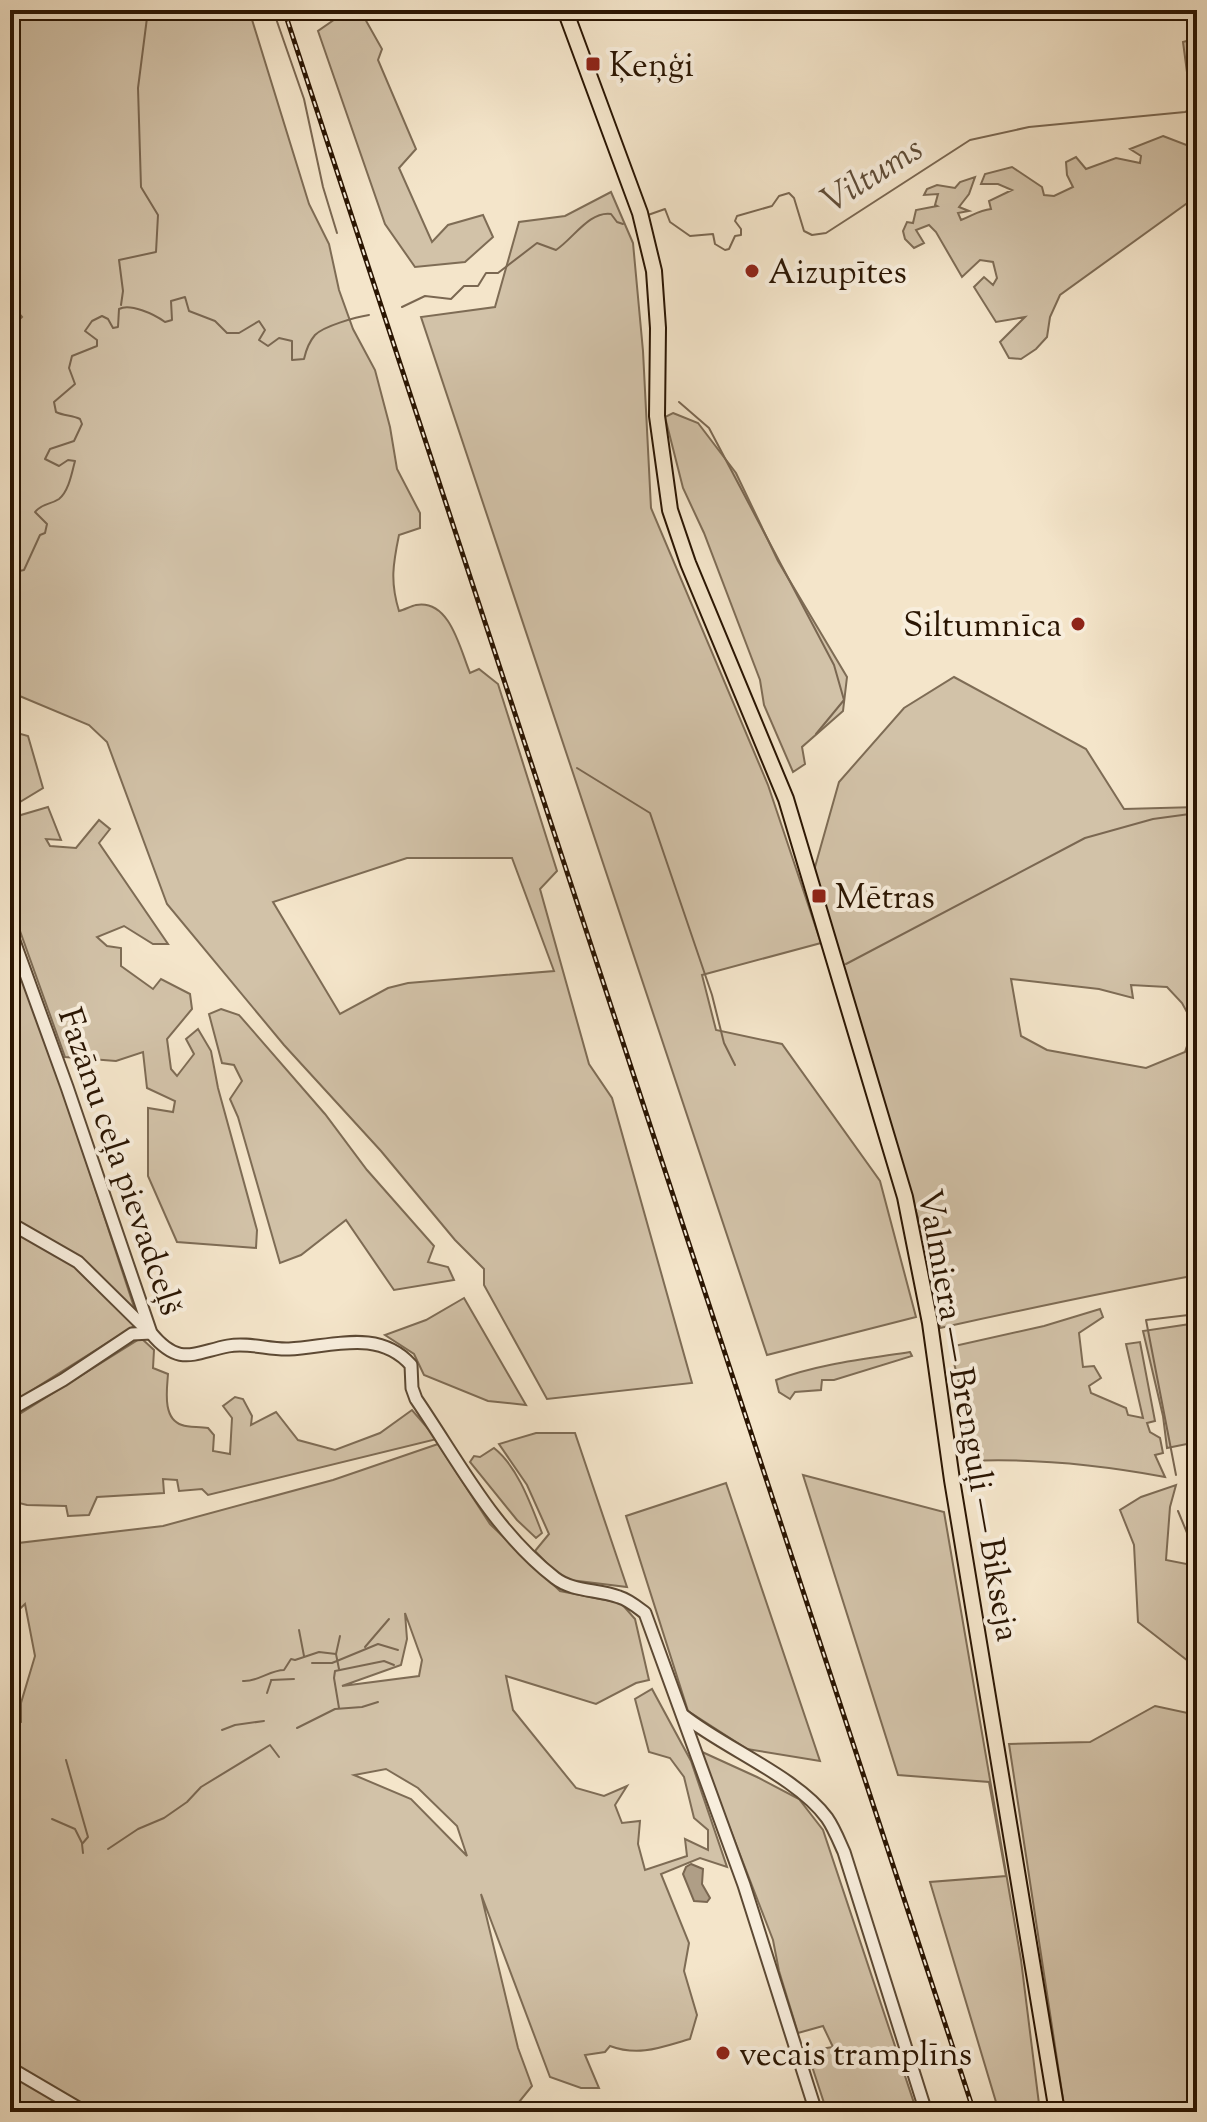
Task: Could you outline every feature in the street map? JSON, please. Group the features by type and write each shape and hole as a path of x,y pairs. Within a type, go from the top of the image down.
{"main road":[{"name":"Valmiera — Brenguļi — Bikseja","path":"565,10 640,213 654,271 658,328 657,416 670,510 688,563 786,799 905,1197 930,1323 952,1480 1057,2112"}],"street":[{"name":"Fazānu ceļa pievadceļš","path":"10,930 151,1333 170,1350 195,1356 228,1346 248,1345 287,1349 344,1342 388,1347 411,1365 416,1399 485,1506 524,1548 557,1579 571,1586 620,1597 645,1613 744,1885 816,2112"},
{"path":"10,1223 78,1262 151,1333"},
{"path":"10,1410 63,1380 132,1334 151,1333"},
{"path":"684,1716 795,1786 828,1819 844,1852 926,2112"},
{"path":"10,2068 85,2112"}],"shaded area":[{"path":"10,10 249,10 309,204 329,244 339,290 353,329 375,370 397,469 420,513 420,528 399,535 393,573 399,611 416,605 428,605 437,610 452,628 470,673 479,669 498,684 557,871 540,889 589,1064 612,1098 692,1383 547,1399 484,1285 484,1269 284,1045 167,904 107,742 89,725 10,692 10,329 22,317 10,302","holes":["407,858 512,858 554,971 408,983 388,988 340,1014 273,902"]},
{"path":"339,10 360,10 382,49 378,60 416,149 399,168 432,242 448,225 483,215 493,237 465,262 415,267 385,224 318,31 341,15"},
{"path":"1197,38 1197,97 1190,95 1183,42"},
{"path":"1163,136 1197,149 1193,158 1197,161 1197,196 1060,295 1050,317 1047,337 1021,359 1009,358 1000,342 1025,317 996,322 974,287 984,277 993,285 997,278 993,262 980,260 962,277 929,225 916,230 924,243 914,248 905,239 903,231 907,222 913,223 916,210 937,206 938,194 924,195 927,189 937,185 955,188 960,182 975,177 969,194 959,207 969,211 958,213 961,220 991,209 989,201 1012,190 998,184 981,184 985,174 1012,167 1042,187 1044,195 1054,196 1073,187 1067,175 1066,162 1076,157 1086,169 1116,158 1140,163 1141,156 1130,149"},
{"path":"611,192 633,243 643,351 651,508 768,785 821,943 702,975 716,1030 782,1044 880,1181 916,1317 767,1355 421,317 495,307 519,222 565,216"},
{"path":"673,413 698,423 736,473 778,561 847,677 843,711 802,747 805,764 793,772 764,705 760,680 704,533 683,488 665,417"},
{"path":"954,677 1086,749 1124,809 1197,807 1197,1275 940,1328 918,1218 813,874 839,782 904,708","holes":["1011,979 1099,989 1133,998 1131,985 1167,987 1182,1003 1194,1025 1185,1052 1146,1068 1047,1050 1021,1036"]},
{"path":"10,731 28,736 43,788 10,808"},
{"path":"48,807 61,840 46,839 50,846 76,848 99,820 110,829 99,843 168,944 153,944 124,926 97,937 107,946 121,948 121,966 153,989 161,979 190,994 192,1009 167,1039 171,1069 177,1076 194,1054 186,1039 198,1029 211,1051 218,1088 257,1230 256,1248 177,1242 148,1176 148,1108 173,1112 175,1101 147,1088 143,1052 116,1061 65,1057 10,903 10,825 21,815"},
{"path":"10,961 17,965 65,1097 135,1310 79,1260 10,1220"},
{"path":"221,1009 239,1015 325,1114 367,1170 434,1246 428,1262 448,1267 454,1280 394,1290 346,1220 301,1255 280,1263 238,1117 230,1099 242,1081 234,1065 222,1063 209,1014"},
{"path":"10,1227 78,1264 135,1319 134,1326 10,1404"},
{"path":"464,1298 526,1405 488,1401 424,1375 414,1354 385,1335 426,1320"},
{"path":"1100,1309 1103,1317 1079,1333 1083,1367 1094,1366 1101,1378 1089,1386 1091,1393 1126,1408 1128,1415 1143,1418 1126,1344 1140,1342 1155,1421 1147,1423 1150,1432 1160,1438 1163,1453 1155,1455 1165,1477 1067,1463 968,1461 964,1403 950,1347 1044,1326"},
{"path":"1197,1323 1197,1442 1167,1448 1163,1416 1143,1331"},
{"path":"141,1338 154,1350 153,1368 168,1374 167,1403 171,1417 185,1426 208,1428 214,1435 213,1451 230,1454 232,1418 223,1406 235,1397 243,1399 252,1416 251,1425 276,1412 298,1440 335,1450 380,1433 412,1410 437,1439 208,1495 202,1489 179,1491 177,1480 163,1479 164,1493 97,1497 89,1515 68,1516 66,1506 15,1502 10,1461 10,1420"},
{"path":"910,1352 912,1356 834,1380 822,1380 821,1390 795,1392 790,1399 779,1392 776,1380 792,1374"},
{"path":"536,1433 575,1433 627,1587 562,1579 535,1551 549,1534 527,1485 499,1444"},
{"path":"438,1444 490,1524 560,1591 621,1603 635,1619 649,1680 636,1683 596,1704 506,1676 513,1710 576,1788 604,1796 627,1786 615,1805 622,1823 640,1821 638,1844 645,1870 687,1856 685,1839 708,1850 708,1830 694,1818 684,1777 670,1758 649,1752 635,1699 652,1689 691,1761 727,1867 700,1858 661,1874 689,1943 684,1971 697,2015 690,2039 641,2051 610,2046 605,2052 585,2055 599,2088 581,2088 550,2077 481,1894 518,2048 532,2086 511,2112 10,2112 10,1725 21,1722 21,1703 35,1656 25,1604 10,1618 10,1544 163,1526 333,1480","holes":["405,1613 422,1660 419,1676 342,1686 401,1665 407,1639","386,1769 418,1788 457,1826 467,1856 411,1799 354,1775"]},
{"path":"494,1448 510,1465 523,1487 542,1533 536,1538 517,1520 470,1462 474,1456 480,1457"},
{"path":"803,1475 944,1512 1021,1960 1040,2112 999,2112 930,1882 1006,1876 989,1782 898,1775"},
{"path":"726,1483 820,1761 747,1749 688,1711 626,1516"},
{"path":"1176,1485 1170,1507 1166,1560 1197,1566 1197,1668 1138,1622 1134,1545 1120,1510 1141,1497"},
{"path":"1155,1706 1197,1715 1197,2112 1065,2112 1009,1744 1090,1742"},
{"path":"700,1751 799,1799 823,1830 917,2112 827,2112 807,2051 833,2047 823,2026 798,2033 773,1940"},
{"path":"691,1864 703,1869 702,1884 710,1898 707,1902 694,1901 683,1874"}],"waterway":[{"path":"121,305 123,291 119,260 156,252 158,215 141,187 138,88 148,10"},
{"path":"273,10 304,99 323,187 337,233"},
{"name":"Viltums","path":"648,215 665,209 670,222 690,236 713,234 715,244 725,250 729,249 735,236 741,235 735,221 737,216 772,206 779,196 789,193 794,198 804,231 812,235 826,233 970,140 1029,127 1185,112 1197,107"},
{"name":"Viltums","path":"402,307 425,296 451,299 464,286 478,286 486,273 498,273 537,243 556,250 582,227 603,214 611,214 623,224"},
{"name":"Viltums","path":"10,596 16,594 10,573 24,570 40,535 45,533 47,524 35,512 59,499 71,476 75,461 68,460 59,466 45,459 50,449 74,441 82,424 80,419 56,412 54,402 75,384 69,368 72,356 97,346 97,340 85,331 92,321 102,316 113,328 118,327 119,309 129,307 165,322 172,320 171,301 185,297 189,311 215,321 227,333 239,333 259,321 265,330 259,340 268,346 279,338 292,341 292,360 304,359 309,343 319,332 340,322 369,315"},
{"path":"679,402 709,428 834,665 844,700 816,734"},
{"path":"577,768 650,813 712,995 724,1043 735,1065"},
{"path":"846,964 1085,838 1153,819 1197,813"},
{"path":"1176,1475 1146,1320 1197,1314"},
{"path":"1178,1511 1197,1557"},
{"path":"365,1647 389,1619"},
{"path":"299,1630 304,1656"},
{"path":"339,1669 336,1654 340,1636"},
{"path":"312,1663 332,1663 378,1644 398,1650"},
{"path":"243,1681 284,1670 291,1659 319,1652 336,1654"},
{"path":"339,1708 335,1671 384,1661 394,1665"},
{"path":"271,1680 294,1679"},
{"path":"267,1693 271,1681"},
{"path":"297,1728 335,1709 378,1702"},
{"path":"222,1730 264,1721"},
{"path":"108,1849 138,1829 164,1818 187,1802 201,1787 270,1745 279,1757"},
{"path":"66,1760 88,1837 82,1844 83,1853"},
{"path":"52,1819 75,1829 82,1843"}],"railway":[{"path":"284,10 974,2112"}],"place":[{"name":"Ķeņģi","path":"593,64"},
{"name":"Aizupītes","path":"752,271"},
{"name":"Siltumnīca","path":"1078,624"},
{"name":"Mētras","path":"819,896"},
{"name":"vecais tramplīns","path":"723,2053"}]}
